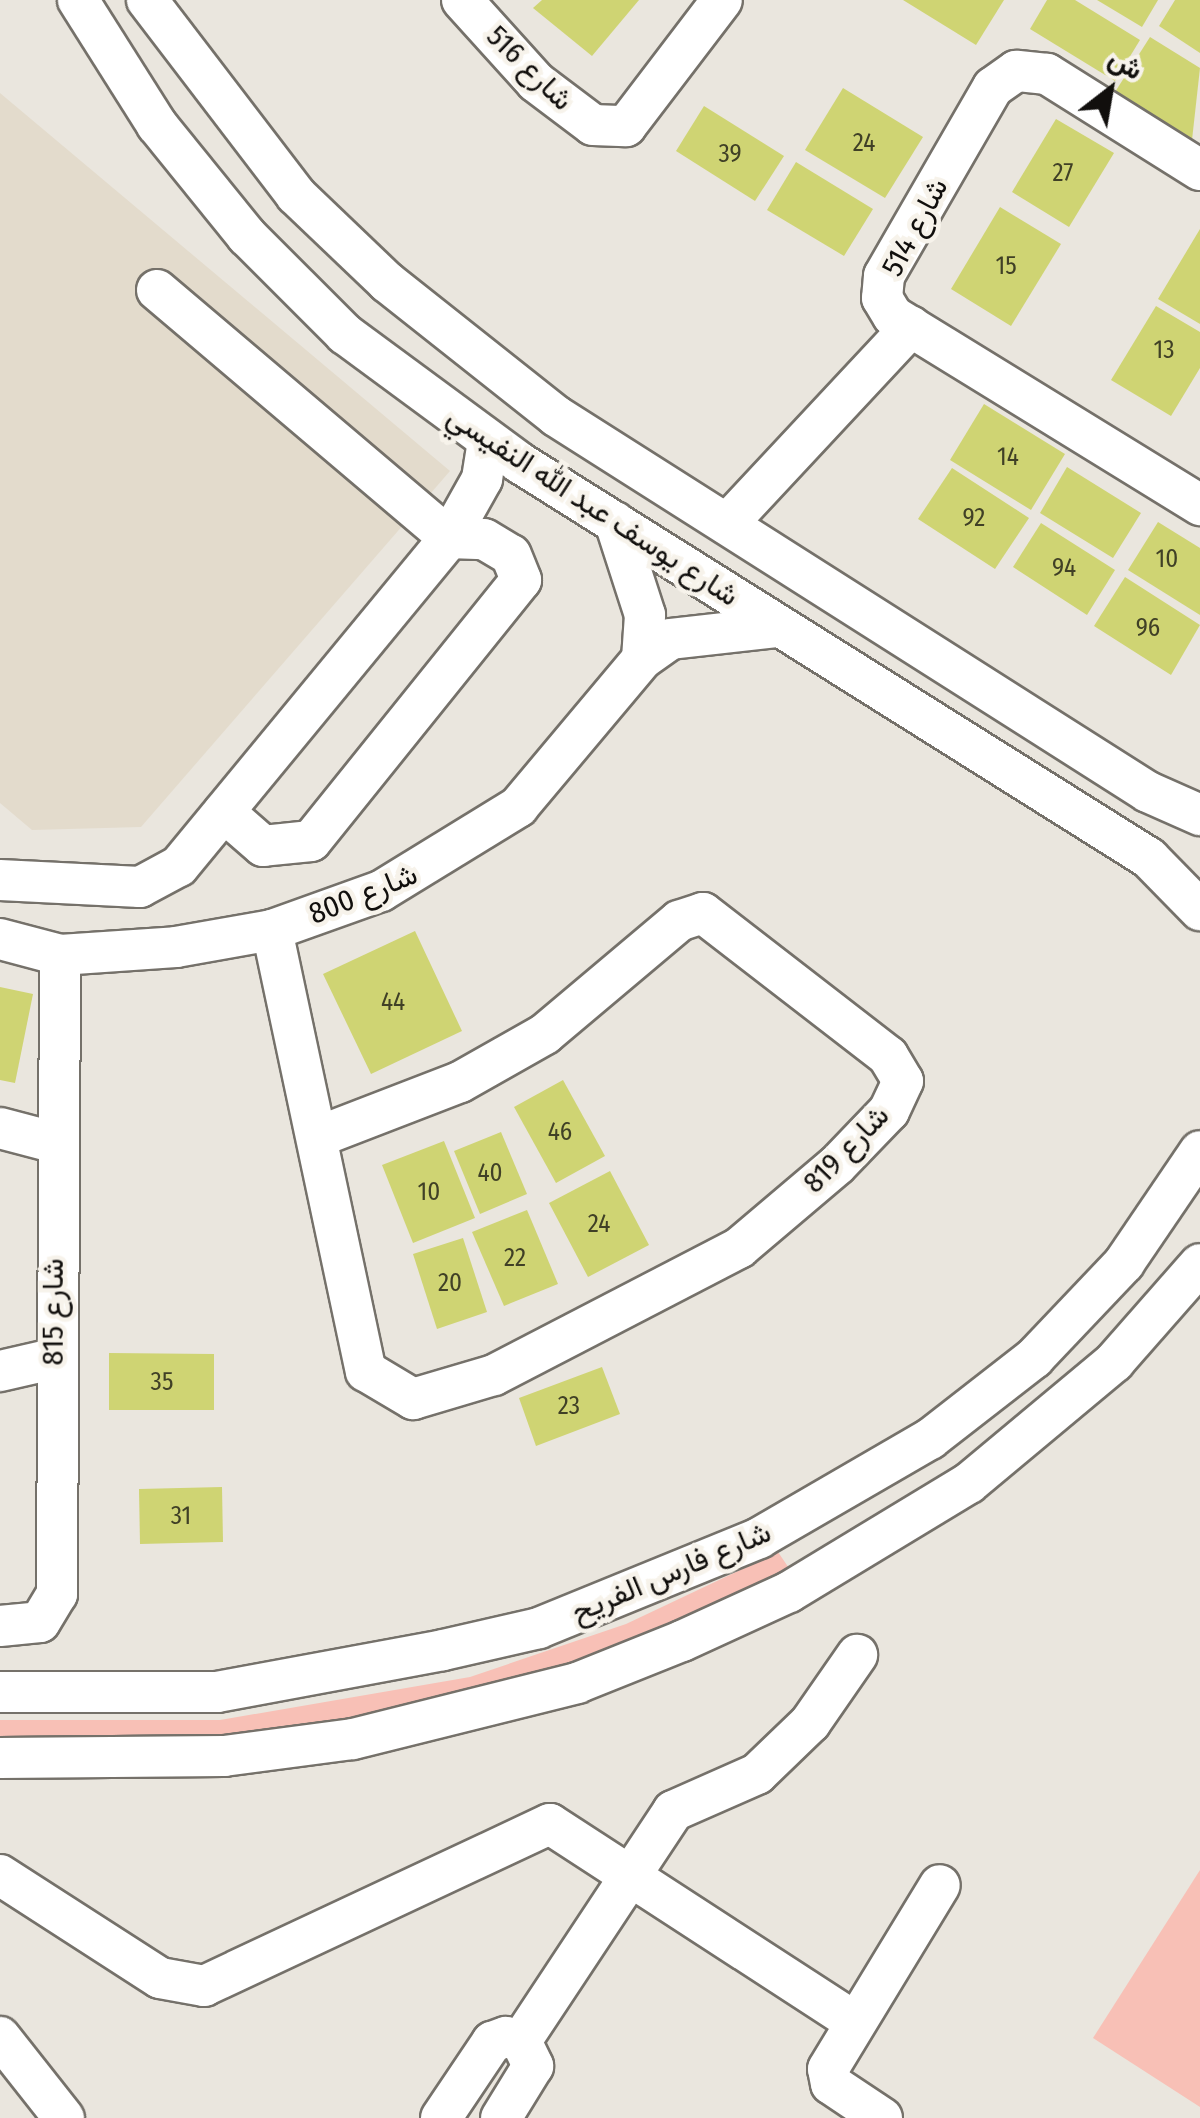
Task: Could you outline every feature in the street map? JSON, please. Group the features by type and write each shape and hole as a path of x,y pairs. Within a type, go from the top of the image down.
{"street":[{"name":"شارع يوسف عبد الله النفيسي","path":"78,0 157,125 246,236 346,334 488,440 1148,858 1200,910"},
{"name":"شارع يوسف عبد الله النفيسي","path":"147,0 296,195 387,282 556,416 1148,792 1200,816"},
{"name":"شارع 516","path":"462,0 536,82 593,125 626,126 722,0"},
{"name":"شارع 514","path":"1200,170 1047,74 1016,71 993,88 884,276 882,298 911,327 1200,505"},
{"path":"157,290 449,538 484,539 511,555 521,580 513,600 312,841 264,846 224,812"},
{"path":"727,524 911,327"},
{"path":"0,880 140,887 180,866 449,538 482,479 488,440"},
{"path":"616,522 645,615 642,659"},
{"name":"شارع 800","path":"0,939 60,954 272,930 382,891 477,838 566,758 642,659 714,627 778,627"},
{"name":"شارع 819","path":"272,930 320,1136 366,1371 413,1399 512,1366 739,1248 838,1165 890,1111 903,1082 888,1056 702,914 679,922 545,1034 460,1082 320,1136"},
{"name":"شارع 815","path":"0,1626 40,1622 58,1594 53,1142 60,954"},
{"path":"0,1128 53,1142"},
{"name":"شارع فارس الفريح","path":"0,1692 217,1692 326,1674 539,1628 742,1545 930,1439 1034,1358 1124,1263 1200,1151"},
{"path":"0,1758 224,1756 353,1739 578,1684 682,1642 789,1592 970,1484 1103,1373 1200,1264"},
{"path":"0,1372 53,1358"},
{"path":"521,2041 673,1811 758,1774 784,1750 857,1655"},
{"path":"0,1875 160,1978 204,1986 550,1824 630,1872 855,2022"},
{"path":"882,2118 827,2078 855,2022 940,1886"},
{"path":"0,2037 64,2118"},
{"path":"441,2118 492,2042 521,2041"},
{"path":"502,2118 533,2066 521,2041"}],"shaded area":[{"path":"0,93 450,471 141,827 32,830 0,803"},
{"path":"778,1552 795,1577 751,1600 409,1723 0,1752 0,1720 220,1720 470,1677 626,1624"},
{"path":"1200,1870 1200,2107 1093,2038"}],"building":[{"path":"542,0 639,0 592,56 533,8"},
{"path":"903,0 1004,0 976,45"},
{"path":"1047,0 1075,0 1140,40 1115,81 1030,29"},
{"path":"1097,0 1158,0 1142,27"},
{"path":"1175,0 1200,0 1200,53 1159,26"},
{"path":"1150,37 1200,68 1192,140 1115,92"},
{"path":"843,88 923,137 885,198 805,150"},
{"path":"704,106 784,156 755,201 676,151"},
{"path":"1056,119 1114,153 1069,227 1012,192"},
{"path":"796,162 873,209 844,256 767,210"},
{"path":"1000,207 1061,244 1011,326 951,289"},
{"path":"1200,229 1200,324 1158,299"},
{"path":"1156,306 1200,332 1200,368 1171,416 1111,380"},
{"path":"984,404 1065,454 1031,510 950,460"},
{"path":"1067,467 1141,513 1113,558 1040,513"},
{"path":"952,468 1029,518 995,569 918,519"},
{"path":"1158,522 1200,548 1200,615 1128,570"},
{"path":"1041,523 1115,570 1087,615 1013,567"},
{"path":"1125,577 1200,625 1171,675 1094,626"},
{"path":"415,931 462,1031 371,1074 323,974"},
{"path":"0,987 33,994 15,1083 0,1080"},
{"path":"563,1080 605,1156 556,1183 514,1107"},
{"path":"501,1132 527,1194 480,1214 454,1151"},
{"path":"444,1141 475,1218 413,1243 382,1165"},
{"path":"610,1171 649,1245 588,1277 549,1203"},
{"path":"527,1210 558,1284 504,1306 472,1232"},
{"path":"463,1238 487,1312 437,1329 413,1254"},
{"path":"109,1353 214,1354 214,1410 109,1410"},
{"path":"602,1367 620,1414 536,1446 519,1398"},
{"path":"222,1487 223,1542 140,1544 139,1489"}]}
